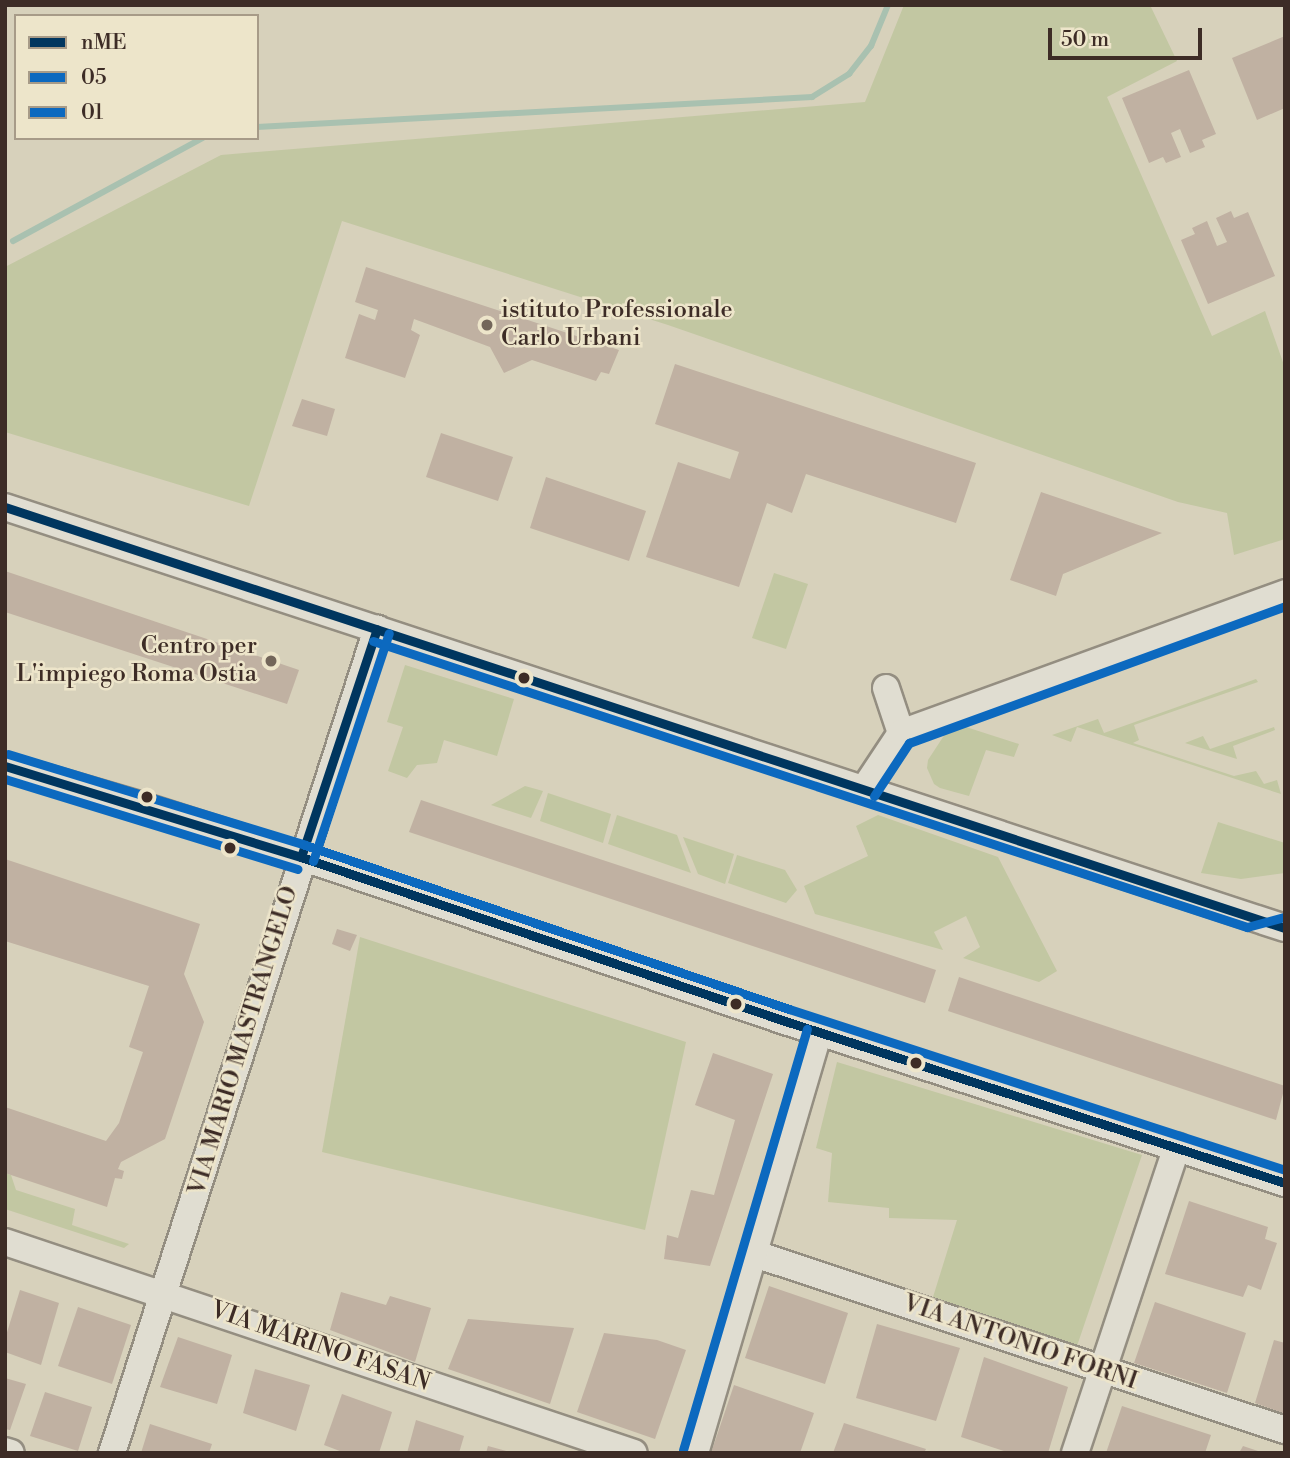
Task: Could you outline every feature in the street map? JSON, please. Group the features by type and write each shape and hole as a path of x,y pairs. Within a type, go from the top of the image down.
{"street":[{"path":"5,507 1285,928"},
{"path":"864,789 901,733 1285,593"},
{"name":"VIA MARIO MASTRANGELO","path":"112,1453 165,1294 301,857 377,629"},
{"path":"886,688 901,733"},
{"path":"5,766 301,857 819,1032 1285,1183"},
{"path":"1251,915 1285,904"},
{"path":"695,1453 819,1032"},
{"path":"1075,1453 1177,1147"},
{"name":"VIA MARINO FASAN","path":"5,1242 634,1453"},
{"name":"VIA ANTONIO FORNI","path":"755,1254 1285,1430"},
{"path":"5,1451 11,1453"}],"green space":[{"path":"904,5 1150,5 1177,61 1107,97 1212,336 1265,311 1285,368 1285,539 1234,555 1227,513 1178,502 668,325 342,221 249,506 5,432 5,267 221,155 865,102"},
{"path":"774,573 808,584 786,649 752,638"},
{"path":"405,665 514,699 497,756 444,740 437,763 417,765 407,778 388,771 403,727 387,722"},
{"path":"1256,679 1258,682 1134,725 1139,740 1133,743 1234,776 1256,771 1264,784 1277,780 1281,794 1077,727 1071,742 1052,735 1098,719 1104,733"},
{"path":"966,727 1019,744 1014,757 986,750 969,796 934,784 927,768 928,760 945,734"},
{"path":"1274,727 1275,730 1233,746 1237,759 1185,743 1203,736 1210,749"},
{"path":"525,786 543,791 531,818 491,805"},
{"path":"548,793 611,814 603,843 540,821"},
{"path":"617,815 677,835 691,873 608,844"},
{"path":"878,815 998,857 1057,971 1039,982 963,958 980,947 966,916 934,932 943,950 815,914 804,886 868,856 856,826"},
{"path":"1218,822 1285,843 1285,873 1241,879 1201,873"},
{"path":"683,837 734,854 725,884 698,874"},
{"path":"737,855 785,870 797,890 786,903 728,883"},
{"path":"360,937 686,1042 645,1230 322,1152"},
{"path":"837,1062 1142,1155 1077,1346 933,1297 957,1220 889,1218 889,1208 828,1202 832,1153 816,1148"},
{"path":"5,1173 11,1175 16,1190 75,1209 72,1225 129,1244 124,1248 5,1209"}],"building":[{"path":"1285,36 1285,108 1257,120 1232,58"},
{"path":"1189,70 1216,134 1202,140 1205,147 1190,153 1180,129 1171,133 1181,157 1166,163 1163,157 1149,163 1122,98"},
{"path":"1231,211 1234,218 1248,212 1275,276 1208,304 1181,240 1195,234 1192,228 1207,221 1217,246 1227,242 1216,218"},
{"name":"istituto Professionale Carlo Urbani","path":"366,267 619,350 609,374 601,372 596,381 532,360 504,373 490,347 414,319 411,330 420,335 405,378 345,358 359,314 375,320 378,310 355,302"},
{"path":"675,364 976,463 956,523 806,474 792,513 767,503 739,587 646,557 678,462 730,479 739,452 655,424"},
{"path":"302,399 335,409 327,436 292,426"},
{"path":"441,433 513,457 498,501 426,477"},
{"path":"546,477 646,511 629,561 530,528"},
{"path":"1041,492 1162,533 1063,574 1056,596 1010,580"},
{"path":"5,571 299,670 287,704 5,612"},
{"path":"421,800 936,970 925,1003 409,832"},
{"path":"5,859 200,924 184,974 204,1022 165,1139 121,1162 118,1169 124,1171 122,1179 115,1178 107,1207 5,1173 5,1107 106,1141 119,1123 143,1052 129,1047 149,986 5,941"},
{"path":"337,929 357,935 350,951 332,944"},
{"path":"959,977 1285,1086 1276,1120 948,1011"},
{"path":"713,1053 773,1074 710,1266 664,1259 667,1235 678,1238 691,1190 714,1195 735,1120 695,1105"},
{"path":"1189,1201 1268,1227 1265,1239 1277,1243 1261,1290 1248,1285 1243,1297 1165,1274"},
{"path":"769,1286 848,1313 825,1384 745,1358"},
{"path":"20,1290 59,1303 41,1365 5,1352 5,1339"},
{"path":"341,1292 386,1305 390,1296 431,1308 415,1362 330,1330"},
{"path":"1155,1302 1246,1333 1227,1393 1134,1363"},
{"path":"78,1307 131,1325 112,1384 58,1366"},
{"path":"468,1319 574,1328 550,1404 448,1369"},
{"path":"877,1324 960,1348 936,1421 856,1398"},
{"path":"604,1333 657,1340 686,1350 655,1439 577,1412"},
{"path":"178,1337 232,1355 217,1404 160,1387"},
{"path":"1274,1340 1285,1343 1285,1414 1255,1403"},
{"path":"984,1357 1068,1387 1048,1453 1010,1453 961,1437"},
{"path":"255,1369 310,1385 296,1431 243,1413"},
{"path":"5,1378 26,1384 10,1430 5,1429"},
{"path":"734,1385 814,1413 800,1453 711,1453"},
{"path":"45,1392 92,1407 78,1451 30,1436"},
{"path":"342,1394 392,1412 379,1453 345,1453 324,1445"},
{"path":"1122,1406 1211,1435 1205,1453 1106,1453"},
{"path":"416,1420 464,1436 459,1453 407,1453"},
{"path":"844,1423 926,1449 924,1453 833,1453"},
{"path":"150,1424 212,1444 209,1453 141,1453"},
{"path":"488,1446 510,1452 510,1453 486,1453"},
{"path":"1243,1446 1261,1452 1261,1453 1239,1453"}],"waterway":[{"path":"259,127 812,97 849,74 871,46 888,5"},
{"path":"13,241 199,140"}],"transit line":[{"name":"nME","path":"5,507 1285,928"},
{"name":"05","path":"874,796 909,743 1285,606"},
{"name":"nME","path":"301,857 377,629"},
{"name":"05","path":"313,861 389,633"},
{"name":"05","path":"373,641 1247,927 1285,917"},
{"name":"01","path":"8,754 305,845 789,1009 1285,1170"},
{"name":"nME","path":"5,766 301,857 785,1021 1285,1183"},
{"name":"05","path":"5,779 297,869"},
{"name":"01","path":"683,1450 807,1029"}],"place":[{"name":"istituto Professionale Carlo Urbani","path":"487,325"},
{"name":"Centro per L'impiego Roma Ostia","path":"271,661"}]}
